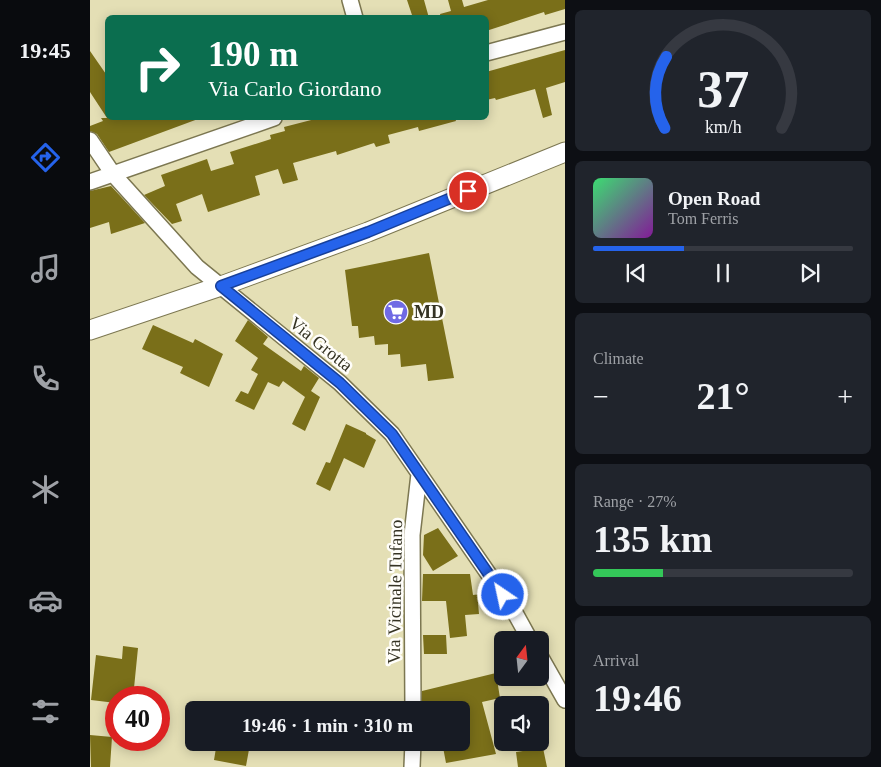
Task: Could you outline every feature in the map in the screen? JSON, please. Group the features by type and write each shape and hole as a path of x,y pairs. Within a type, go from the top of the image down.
{"main road":[{"path":"90,330 221,286 368,232 565,152"}],"street":[{"path":"350,0 354,15"},
{"path":"489,52 565,32"},
{"path":"90,182 268,120"},
{"name":"Via Grotta","path":"90,140 113,174 197,268 340,383 392,434 514,611 525,631"},
{"name":"Via Vicinale Tufano","path":"413,701 412,535 419,474"},
{"path":"549,672 565,700"},
{"path":"412,767 413,751"}],"building":[{"path":"407,0 424,0 428,15 412,15"},
{"path":"448,0 462,0 464,7 488,0 565,0 565,9 545,15 544,12 489,30 489,15 440,15 451,11"},
{"path":"565,50 565,82 546,88 552,115 543,118 535,89 496,100 495,98 489,99 489,71"},
{"path":"90,51 105,73 105,115 90,92"},
{"path":"101,118 105,118 105,120 195,120 109,152 97,134 90,131 90,126 103,121"},
{"path":"311,120 456,121 419,131 418,127 388,135 390,143 376,147 374,143 337,155 336,151 293,163 298,180 283,184 278,169 255,176 260,195 208,212 202,194 176,204 182,221 172,224 144,195 165,186 161,175 207,159 211,171 234,164 230,152 271,139 270,135 285,131 284,127"},
{"path":"111,186 145,223 111,234 109,222 90,228 90,191"},
{"name":"MD","path":"429,253 454,378 428,381 426,364 401,367 400,354 388,355 388,344 375,345 374,336 359,338 358,326 352,326 345,270"},
{"path":"248,320 268,337 263,344 301,371 304,366 319,378 311,391 320,397 305,431 292,424 305,397 283,381 279,387 268,382 254,410 235,401 241,391 248,394 258,374 251,370 258,358 235,341"},
{"path":"153,325 193,343 195,339 223,354 209,387 180,373 183,367 142,349"},
{"path":"346,424 376,440 364,468 344,458 330,491 316,484 326,462 330,463"},
{"path":"438,528 458,556 433,571 423,555 424,535"},
{"path":"423,574 470,574 473,595 481,594 478,603 479,614 465,615 467,636 450,638 446,601 422,601"},
{"path":"423,635 446,635 447,654 424,654"},
{"path":"123,646 138,648 134,686 105,686 105,702 91,700 96,655 122,659"},
{"path":"494,673 494,686 498,686 500,696 494,696 494,699 482,702 496,754 446,763 444,751 470,751 470,701 422,701 422,691"},
{"path":"90,735 105,736 105,751 111,751 110,767 91,767"},
{"path":"216,751 249,751 246,766 214,760"},
{"path":"544,751 547,767 518,767 516,752"}],"place":[{"name":"MD","path":"396,312"}],"route":[{"path":"468,191 368,232 221,286 340,383 392,434 503,595"}]}
